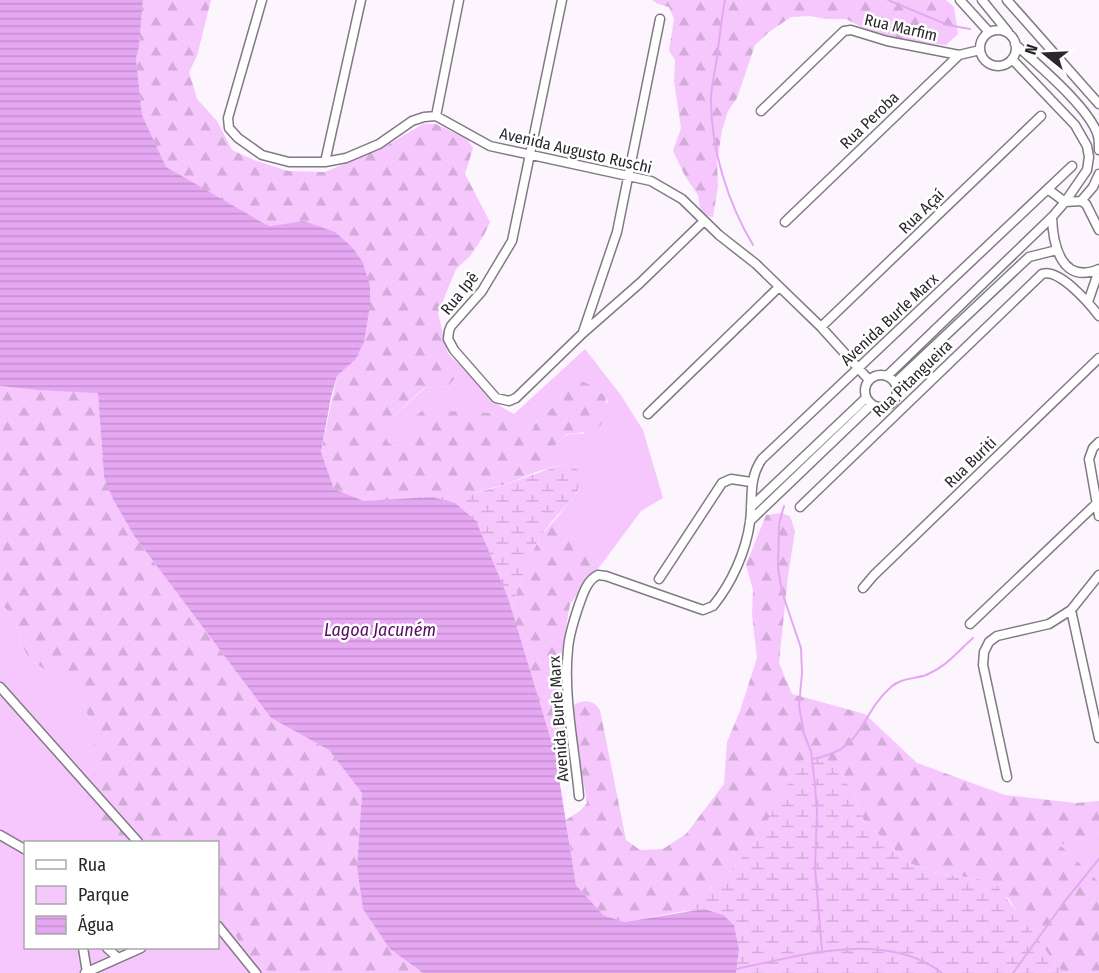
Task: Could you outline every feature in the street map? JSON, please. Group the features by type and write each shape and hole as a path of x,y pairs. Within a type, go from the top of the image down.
{"street":[{"path":"262,0 228,117 229,128 238,138 262,155 289,162 325,162 346,158 379,144 412,121 436,116 459,0"},
{"path":"325,162 361,0"},
{"path":"531,154 562,0"},
{"path":"960,0 989,32"},
{"path":"982,0 1016,44 1072,97 1095,128 1099,150"},
{"path":"1007,0 1099,104"},
{"path":"583,333 617,232 660,19"},
{"path":"1010,34 996,29 989,32 981,39 981,56 990,64 1002,65 1012,59 1016,44"},
{"name":"Rua Marfim","path":"761,111 844,31 851,30 906,45 959,55"},
{"path":"959,55 980,50"},
{"name":"Rua Peroba","path":"784,222 959,55"},
{"path":"887,376 1052,217 1087,170 1089,157 1087,146 1075,125 1012,59"},
{"name":"Avenida Augusto Ruschi","path":"436,116 490,146 651,181 662,186 682,199 704,221 756,264 821,327 869,380"},
{"name":"Rua Açaí","path":"821,327 1041,116"},
{"name":"Rua Ipê","path":"531,154 512,241 482,291 451,326 448,339 454,350 496,398 509,401 516,398 583,333"},
{"name":"Avenida Burle Marx","path":"579,796 567,682 567,650 571,629 584,591 595,576 598,575 703,610 709,609 720,599 734,575 745,545 750,521 752,482 756,467 762,459 1072,166"},
{"path":"1081,201 1093,187 1099,174"},
{"path":"1048,190 1065,202 1081,201 1086,204 1098,226"},
{"path":"1052,217 1053,236 1057,250 1067,267 1082,273 1099,270"},
{"path":"583,333 640,283 704,221"},
{"path":"896,383 1029,257 1057,250"},
{"path":"1099,270 1088,302 1099,316"},
{"name":"Rua Pitangueira","path":"800,507 1042,274 1047,273 1059,277 1088,302"},
{"path":"1082,273 1092,285"},
{"path":"648,414 779,287"},
{"name":"Rua Buriti","path":"863,588 1099,358"},
{"path":"877,375 887,376 896,383 897,394 891,404 882,408 869,401 864,390 869,380 877,375"},
{"path":"751,507 869,401"},
{"path":"750,521 869,401"},
{"path":"891,404 899,412"},
{"path":"1099,442 1093,448 1089,459 1099,516"},
{"path":"659,579 722,483 731,478 752,482"},
{"path":"970,624 1097,503"},
{"path":"1007,777 983,664 984,652 989,642 997,636 1049,624 1071,610 1099,575"},
{"path":"1071,610 1099,738"},
{"path":"0,687 136,841"},
{"path":"0,835 24,849"},
{"path":"219,927 256,973"},
{"path":"83,949 86,972 139,949"},
{"path":"107,949 118,958"}],"green space":[{"path":"143,0 211,0 197,56 189,72 197,99 217,121 232,150 254,160 288,171 325,172 386,146 423,124 436,124 467,139 473,148 465,174 490,222 470,256 456,269 438,313 448,354 464,369 448,386 424,388 385,424 388,442 399,446 416,416 423,410 489,413 528,431 533,430 540,418 559,401 565,384 571,380 587,383 605,396 608,410 601,425 594,431 567,434 558,441 536,472 506,484 464,496 364,501 334,489 321,452 337,376 355,360 317,226 302,223 277,226 265,224 166,168 142,115 136,58"},
{"path":"652,0 946,0 954,7 958,34 946,45 886,40 846,19 810,16 791,17 769,32 755,45 737,98 728,111 722,130 713,217 701,215 698,195 685,176 673,151 681,128 674,81 675,60 669,51 674,19 669,7"},
{"path":"585,349 620,394 643,430 663,498 641,511 601,565 555,520 580,489 568,463 536,472 561,439 575,433 583,434 608,402 601,392 578,380 564,387 558,403 535,422 534,430 528,431 489,413 403,440 399,446 391,445 385,439 385,424 425,388 448,386 464,369 500,406 514,414"},
{"path":"0,386 98,392 104,477 135,537 271,718 329,750 362,793 357,866 390,949 423,973 254,973 239,942 219,914 219,841 127,841 104,830 94,808 94,734 86,710 73,688 29,659 21,643 16,622 0,601"},
{"path":"568,463 586,476 576,494 546,528 531,554 511,611 508,598 432,497 478,492"},
{"path":"781,513 790,516 795,531 779,663 792,694 865,714 917,763 1005,795 1076,803 1099,801 1099,833 1060,845 1099,882 1099,973 1063,973 1025,925 1009,899 979,879 937,873 909,863 864,821 854,796 838,767 764,828 754,844 723,879 679,912 624,922 603,915 576,885 566,820 587,803 571,707 586,701 593,703 600,710 626,840 640,850 663,849 686,834 724,784 727,742 740,711 757,658 752,615 753,590 746,565 766,515"},
{"path":"555,520 601,565 570,604 560,662 559,705 567,726 567,775 559,776 555,753 511,611 527,562 542,534"},
{"path":"0,601 16,622 21,643 29,659 73,688 86,710 94,734 95,808 104,830 127,841 24,841 24,949 219,949 219,914 239,942 254,973 0,973"},
{"path":"816,753 838,767 854,796 864,821 909,863 937,873 979,879 998,887 1063,973 736,973 739,950 705,909 679,912 723,879 754,844 801,761"},
{"path":"1099,833 1099,882 1059,845"}],"water":[{"name":"Lagoa Jacuném","path":"0,0 143,0 136,58 142,115 166,167 265,224 271,226 304,221 335,232 352,247 362,261 370,285 370,305 364,342 355,360 337,376 331,397 321,452 334,489 364,501 432,497 455,503 476,521 508,598 555,753 576,885 603,915 624,922 704,909 723,915 734,925 739,950 736,973 423,973 390,949 363,909 357,866 362,793 329,750 271,718 135,537 113,499 104,477 98,393 0,386"}],"waterway":[{"path":"725,0 711,100 714,138 729,194 753,245"},
{"path":"888,0 948,25 970,29"},
{"path":"784,506 779,524 778,567 782,592 801,648 802,673 799,706 804,734 811,751 815,785 817,812 815,868 822,951"},
{"path":"812,759 830,755 852,740 880,698 891,687 903,680 933,672 973,638"},
{"path":"1013,973 1065,901 1099,859"},
{"path":"736,969 814,953 868,949 894,952 919,960 942,973"}]}
